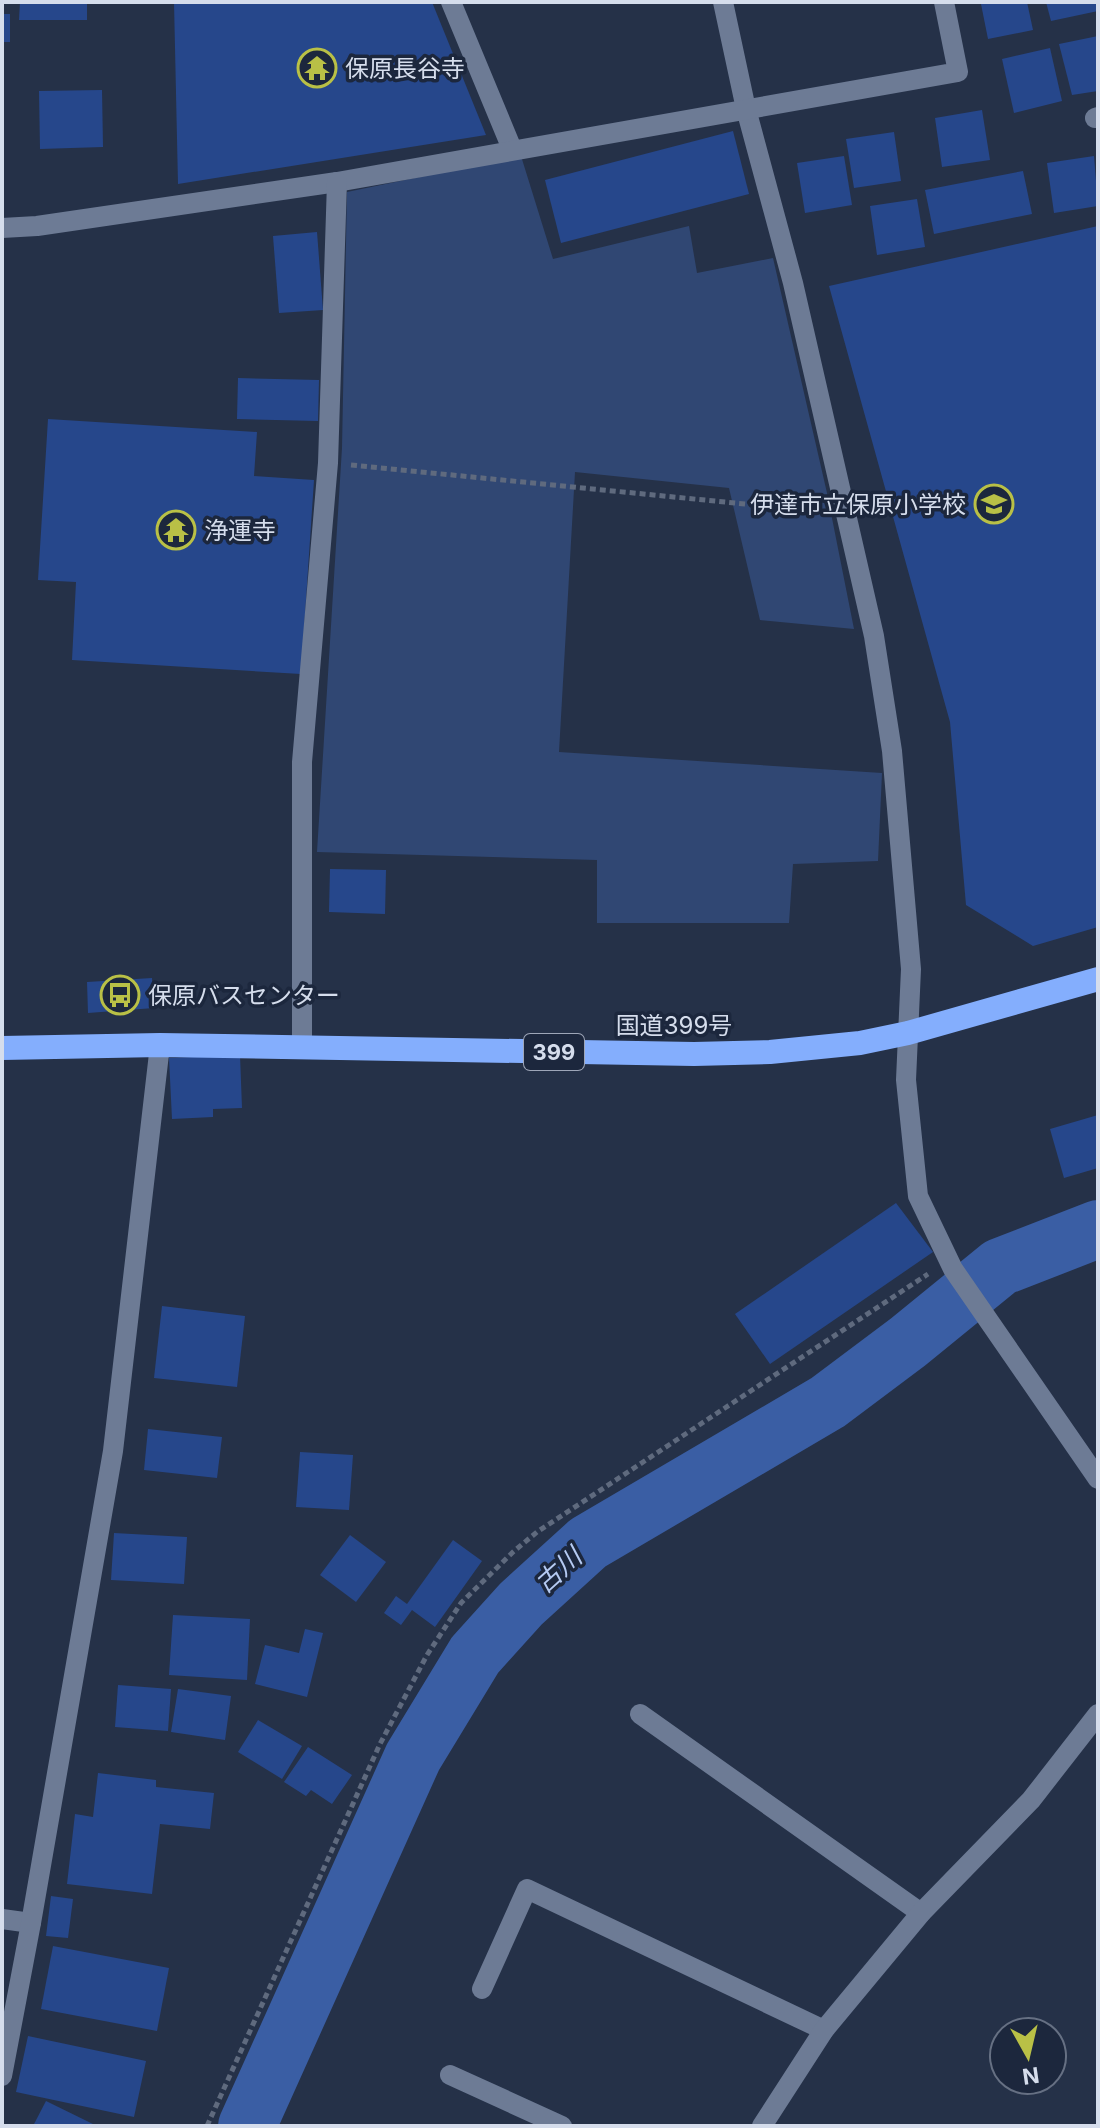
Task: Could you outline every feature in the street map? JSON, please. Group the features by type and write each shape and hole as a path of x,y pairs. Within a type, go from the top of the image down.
{"highway":[{"name":"国道399号","path":"2,1048 160,1045 709,1054 770,1052 860,1043 908,1033 1098,979"}],"street":[{"path":"451,2 512,149"},
{"path":"723,2 746,109 793,283 874,636 892,751 911,969 906,1080 918,1196 951,1265 1098,1479"},
{"path":"2,228 37,226 337,182 958,72 944,2"},
{"path":"302,1047 302,762 328,463 337,182"},
{"path":"2,2076 113,1451 160,1045"},
{"path":"640,1714 921,1913"},
{"path":"762,2126 824,2030 921,1913 1031,1800 1098,1714"},
{"path":"482,1989 527,1889 824,2030"},
{"path":"2,1919 31,1923"},
{"path":"450,2075 562,2126"}],"path":[{"path":"328,463 795,509 843,502"},
{"path":"207,2126 380,1744 427,1655 461,1603 537,1532 951,1265"}],"shaded area":[{"path":"521,156 553,259 689,226 697,273 773,258 827,493 854,629 760,620 729,488 575,472 559,752 882,773 878,861 793,864 789,923 597,923 597,860 317,852 342,448 347,192"}],"building":[{"path":"20,2 87,2 87,20 19,20"},
{"name":"保原長谷寺","path":"174,2 432,2 486,135 178,184"},
{"path":"1027,2 1033,30 988,39 981,4"},
{"path":"1046,2 1098,2 1098,11 1051,21"},
{"path":"2,14 10,14 10,42 2,42"},
{"path":"1098,36 1098,91 1072,95 1059,44"},
{"path":"1050,48 1062,101 1014,113 1002,59"},
{"path":"102,90 103,147 40,149 39,91"},
{"path":"982,110 990,160 942,167 935,118"},
{"path":"733,131 749,194 561,243 545,180"},
{"path":"894,132 901,181 854,188 846,139"},
{"path":"844,156 852,205 805,213 797,163"},
{"path":"1094,156 1098,206 1054,213 1047,163"},
{"path":"1023,171 1032,214 934,234 925,190"},
{"path":"917,199 925,247 877,255 870,206"},
{"name":"伊達市立保原小学校","path":"1098,226 1098,927 1033,946 966,905 950,722 829,286"},
{"path":"317,232 323,310 279,313 273,236"},
{"path":"238,378 319,380 318,421 237,419"},
{"name":"浄運寺","path":"48,419 257,432 254,476 314,480 301,674 72,660 76,582 38,580"},
{"path":"330,869 386,870 385,914 329,912"},
{"name":"保原バスセンター","path":"152,978 154,1008 88,1013 87,982"},
{"path":"240,1055 242,1108 213,1109 213,1117 172,1119 169,1058"},
{"path":"1098,1115 1098,1168 1064,1178 1050,1129"},
{"path":"896,1203 933,1252 770,1364 735,1314"},
{"path":"162,1306 245,1316 237,1387 154,1378"},
{"path":"148,1429 222,1437 217,1478 144,1470"},
{"path":"300,1452 353,1455 349,1510 296,1507"},
{"path":"114,1533 187,1537 184,1584 111,1580"},
{"path":"350,1535 386,1562 356,1602 320,1575"},
{"path":"453,1540 482,1561 435,1627 412,1610 401,1625 384,1613 396,1596 407,1604"},
{"path":"173,1615 250,1619 247,1680 169,1675"},
{"path":"305,1629 323,1633 307,1697 255,1684 265,1645 299,1653"},
{"path":"118,1685 171,1689 168,1731 115,1727"},
{"path":"178,1689 231,1696 225,1740 171,1732"},
{"path":"258,1720 302,1746 282,1779 238,1752"},
{"path":"308,1747 352,1775 332,1804 311,1790 306,1796 284,1782"},
{"path":"98,1773 156,1780 156,1787 214,1793 210,1829 160,1824 152,1894 67,1884 75,1814 93,1817"},
{"path":"51,1896 73,1899 68,1938 46,1936"},
{"path":"53,1946 169,1968 157,2031 41,2009"},
{"path":"28,2036 146,2061 134,2117 16,2092"},
{"path":"46,2101 97,2126 33,2126"}],"waterway":[{"name":"古川","path":"247,2126 413,1757 475,1655 521,1604 588,1543 828,1402 1000,1267 1098,1229"}],"place":[{"name":"保原長谷寺","path":"317,68"},
{"name":"伊達市立保原小学校","path":"994,504"},
{"name":"浄運寺","path":"176,530"},
{"name":"保原バスセンター","path":"120,995"}]}
